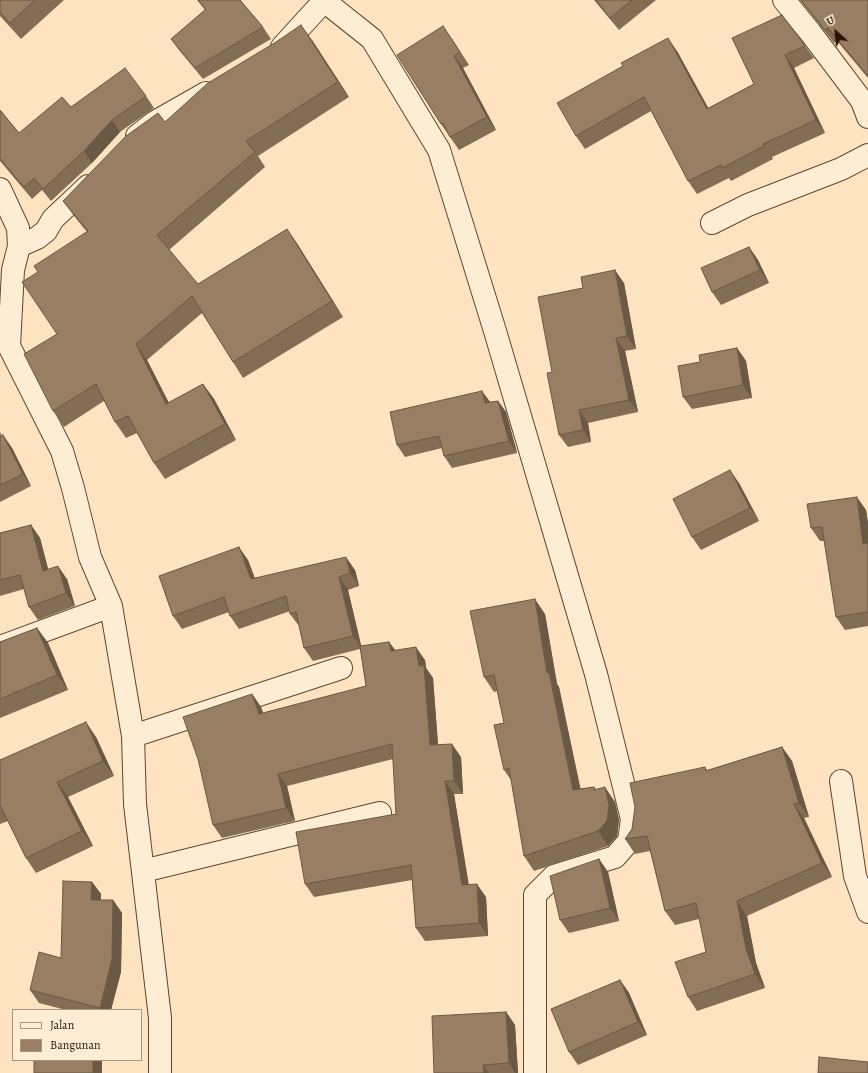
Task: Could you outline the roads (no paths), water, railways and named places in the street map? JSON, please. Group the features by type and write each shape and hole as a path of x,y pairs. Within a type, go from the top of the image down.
{"street":[{"path":"784,0 810,32 862,102 868,117"},
{"path":"268,55 281,47 323,1 372,39 439,150 495,331 592,660 632,819 629,841 615,857 554,876 536,895 535,1073"},
{"path":"122,148 155,122 221,84"},
{"path":"712,223 748,205 841,169 868,155"},
{"path":"19,246 37,238 46,230 52,219 101,172"},
{"path":"0,189 18,228 19,246 13,270 9,346 62,451 90,557 111,606 133,736 135,804 160,1018 160,1073"},
{"path":"0,647 111,606"},
{"path":"133,736 341,668"},
{"path":"841,781 855,876 868,912"},
{"path":"143,871 380,812"}]}
